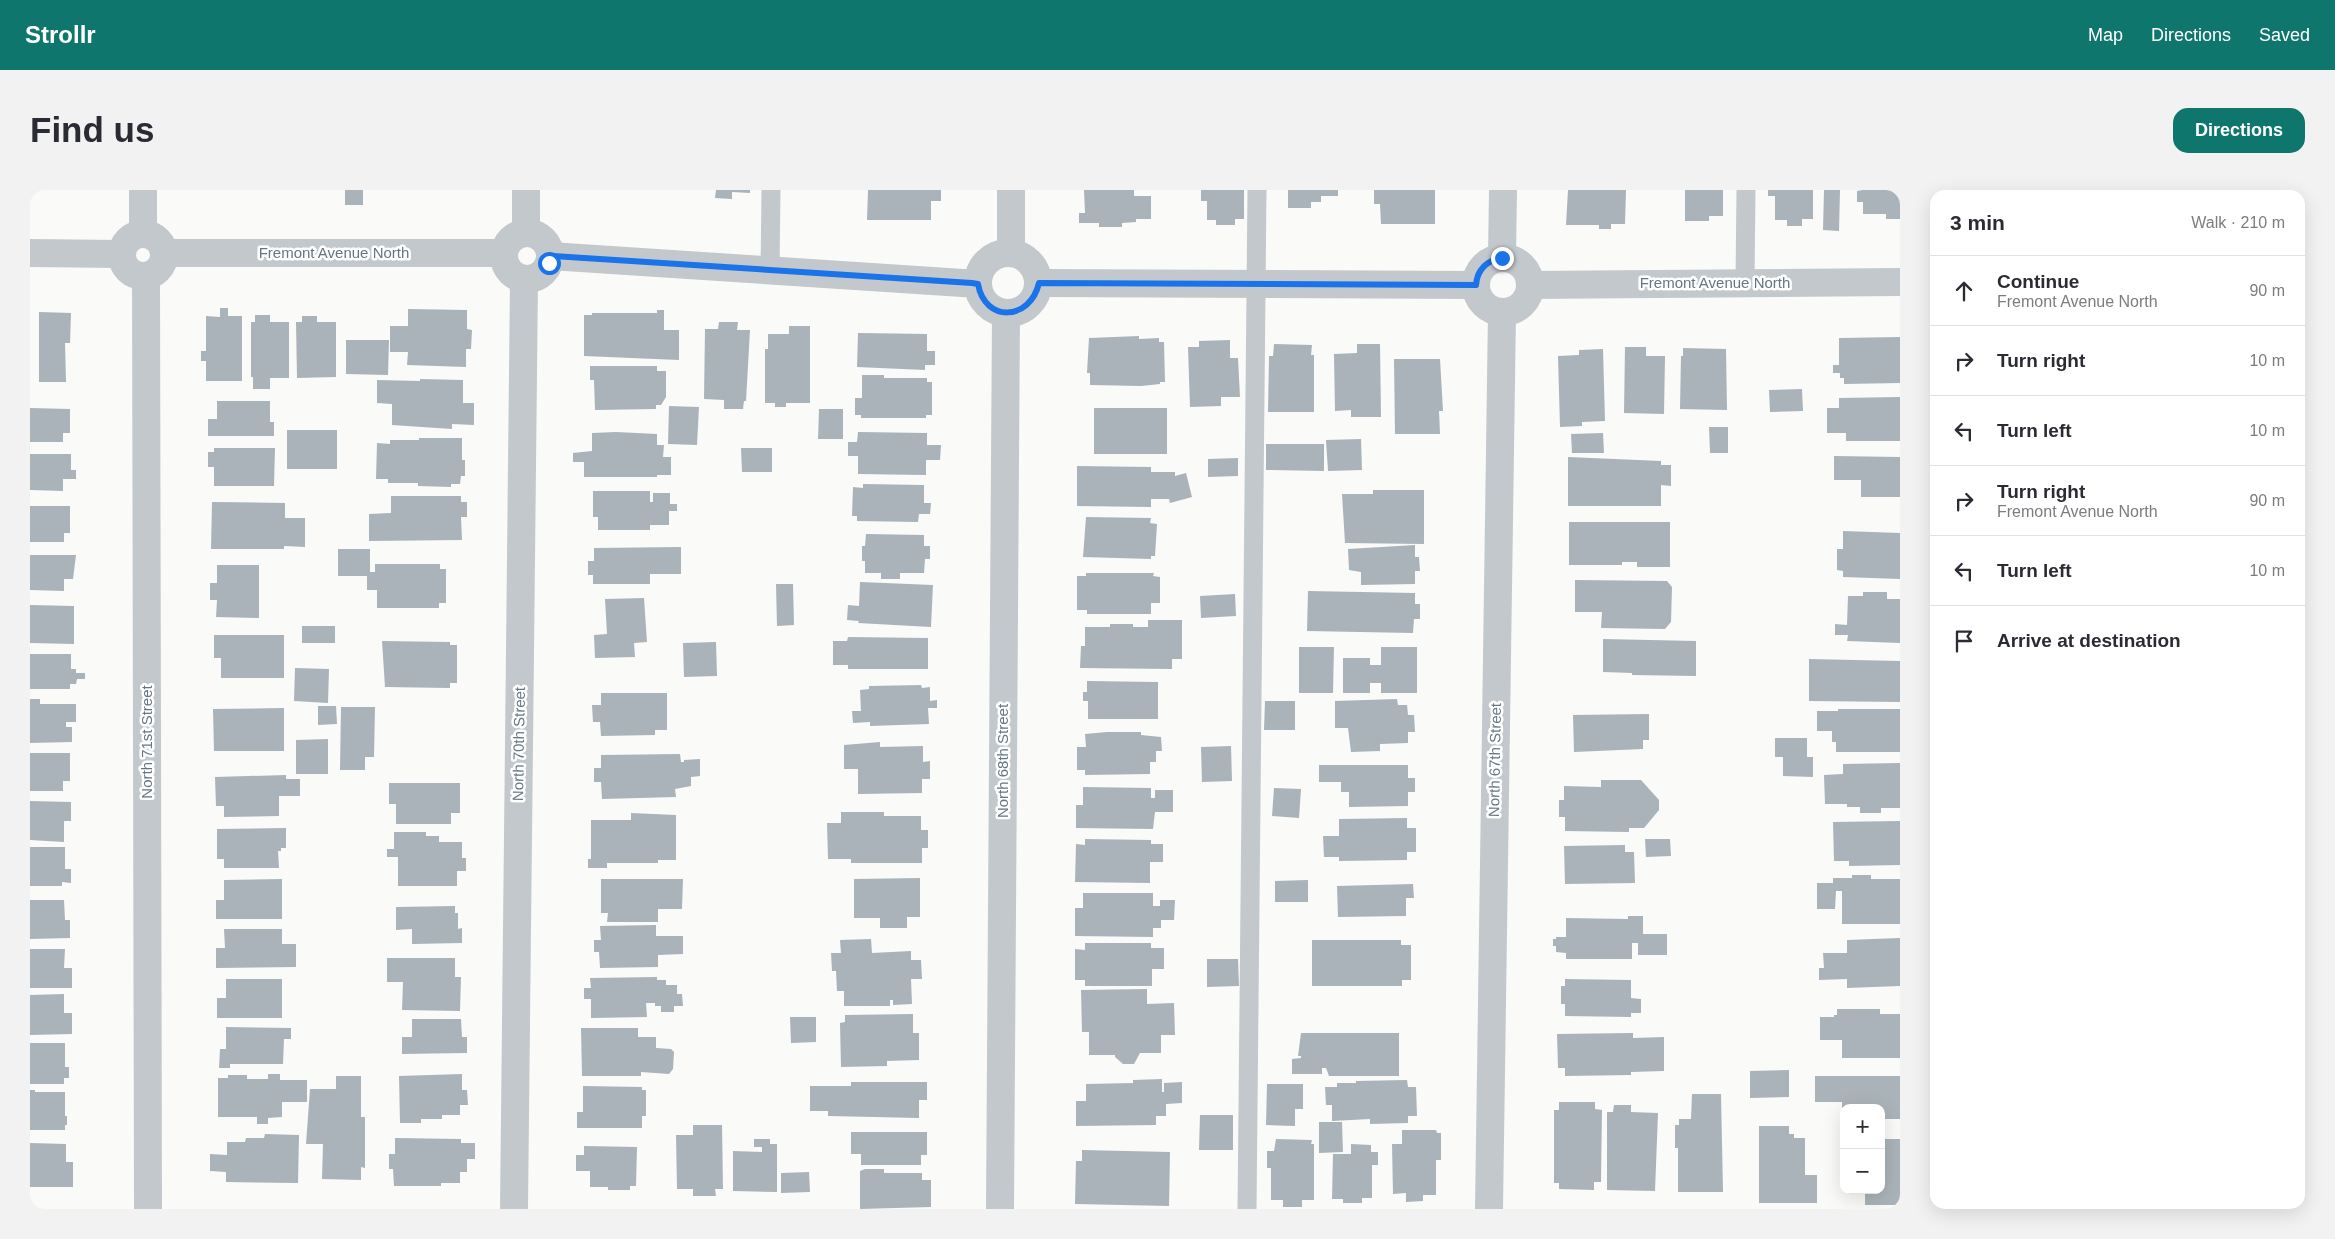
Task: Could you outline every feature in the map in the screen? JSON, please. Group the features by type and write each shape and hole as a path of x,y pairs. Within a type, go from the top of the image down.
{"street":[{"path":"143,190 143,232"},
{"path":"526,190 526,232"},
{"path":"1010,252 1011,190"},
{"path":"1502,258 1503,190"},
{"path":"143,232 160,242 164,253 160,268 146,276 134,275 128,271 124,265 122,254 125,244 130,238 143,232"},
{"path":"526,232 541,236 546,242 550,256 546,270 540,275 524,279 510,272 506,266 504,254 507,243 512,238 526,232"},
{"path":"1010,252 1024,257 1033,265 1039,283 1032,302 1024,309 1006,313 993,309 985,302 980,294 978,284 983,266 990,258 998,254 1010,252"},
{"path":"30,253 122,254"},
{"name":"Fremont Avenue North","path":"164,253 504,254"},
{"path":"550,256 978,284"},
{"path":"1502,258 1513,259 1521,264 1527,271 1530,285 1527,298 1523,304 1516,309 1502,312 1484,305 1479,298 1476,285 1480,271 1486,263 1502,258"},
{"name":"North 71st Street","path":"146,276 148,1209"},
{"name":"North 70th Street","path":"514,1209 524,279"},
{"name":"Fremont Avenue North","path":"1530,285 1900,282"},
{"path":"1039,283 1476,285"},
{"name":"North 67th Street","path":"1489,1209 1502,312"},
{"name":"North 68th Street","path":"1000,1209 1006,313"}],"lane":[{"path":"770,271 771,190"},
{"path":"1247,1209 1257,190"},
{"path":"1745,283 1746,190"}],"building":[{"path":"345,190 363,190 363,205 345,205"},
{"path":"716,190 750,190 750,193 732,192 732,199 715,198"},
{"path":"868,190 941,190 941,201 931,201 931,220 867,220"},
{"path":"1084,190 1134,190 1134,196 1151,196 1151,219 1136,219 1136,222 1122,223 1122,227 1099,227 1099,223 1079,223 1079,213 1085,213"},
{"path":"1201,190 1244,190 1244,219 1235,219 1235,225 1216,225 1216,220 1207,220 1207,201 1201,201"},
{"path":"1288,190 1338,190 1338,196 1321,196 1321,202 1311,202 1311,208 1288,208"},
{"path":"1374,190 1435,190 1435,224 1381,224 1380,204 1374,204"},
{"path":"1568,190 1626,190 1625,224 1611,224 1611,229 1599,229 1599,225 1566,225"},
{"path":"1685,190 1723,190 1723,216 1709,216 1709,221 1685,221"},
{"path":"1768,190 1813,190 1813,219 1802,219 1802,226 1787,226 1787,220 1775,220 1775,196 1768,196"},
{"path":"1824,190 1840,190 1839,231 1823,230"},
{"path":"1900,190 1900,219 1886,219 1886,214 1863,214 1863,202 1857,202 1857,191"},
{"path":"220,308 228,308 228,316 242,316 242,381 206,381 206,361 201,361 201,351 206,351 206,316 220,317"},
{"path":"408,309 467,310 467,329 472,330 471,349 466,349 466,367 407,365 408,352 390,352 390,326 408,326"},
{"path":"657,310 664,310 664,330 679,330 679,360 584,356 584,315 592,315 592,313 657,313"},
{"path":"39,312 71,313 70,343 65,343 66,382 39,382"},
{"path":"255,315 270,315 270,322 289,322 289,378 270,378 270,389 253,389 253,377 251,377 251,322 255,322"},
{"path":"302,316 317,316 317,322 336,322 336,377 297,378 296,322 302,322"},
{"path":"719,322 738,322 737,330 750,330 746,401 744,401 743,409 724,409 724,400 704,399 705,329 718,329"},
{"path":"789,326 810,326 810,403 786,403 786,407 775,407 775,403 765,403 765,349 768,349 768,334 789,334"},
{"path":"858,333 927,334 927,351 935,351 935,365 925,365 925,370 857,367"},
{"path":"1139,336 1139,339 1159,338 1159,342 1164,342 1165,382 1141,386 1090,385 1090,373 1087,373 1089,338"},
{"path":"1900,337 1900,383 1844,384 1844,378 1840,378 1840,373 1833,373 1833,365 1839,365 1839,338"},
{"path":"346,340 389,340 388,375 346,374"},
{"path":"1230,340 1230,358 1238,358 1240,397 1221,397 1221,406 1190,407 1188,347 1199,347 1199,341"},
{"path":"1274,344 1312,345 1311,355 1314,355 1314,412 1268,412 1269,356 1273,356"},
{"path":"1357,344 1380,344 1381,417 1351,417 1351,410 1335,411 1334,354 1357,353"},
{"path":"1625,347 1646,347 1646,356 1665,356 1664,414 1624,413"},
{"path":"1683,348 1726,349 1727,410 1680,409 1681,356 1683,356"},
{"path":"1603,349 1605,421 1582,422 1582,426 1560,427 1558,356 1579,355 1579,350"},
{"path":"1394,359 1440,359 1443,411 1439,411 1440,434 1395,434"},
{"path":"590,366 657,366 657,371 666,371 666,397 661,405 656,405 656,409 595,410 594,380 590,380"},
{"path":"862,375 884,375 884,378 927,378 927,382 932,382 932,415 926,415 926,418 861,418 861,415 855,415 855,398 862,398"},
{"path":"420,379 463,380 463,403 474,403 474,425 452,424 452,429 392,425 392,404 377,403 377,380 420,381"},
{"path":"1802,389 1803,411 1770,412 1769,390"},
{"path":"1900,397 1900,441 1846,441 1846,433 1827,433 1827,408 1839,408 1839,398"},
{"path":"217,401 270,401 270,422 274,422 274,436 208,436 208,419 217,419"},
{"path":"669,406 699,407 697,445 668,444"},
{"path":"30,408 70,409 70,433 63,433 63,442 30,442"},
{"path":"1094,408 1167,408 1167,454 1094,454"},
{"path":"819,409 843,409 843,439 818,439"},
{"path":"1709,427 1728,427 1728,453 1710,453"},
{"path":"287,430 337,430 337,469 287,469"},
{"path":"858,432 927,433 927,445 941,445 940,460 926,460 926,475 858,474 858,456 848,456 848,442 857,442"},
{"path":"592,433 657,434 657,445 664,445 663,457 671,457 671,475 657,475 657,477 584,477 584,462 573,462 573,453 592,451"},
{"path":"1603,433 1604,453 1572,453 1571,434"},
{"path":"419,438 462,438 462,460 465,460 465,476 461,476 460,484 451,484 451,487 418,486 418,483 388,483 388,479 376,479 377,443 390,444 390,440 419,440"},
{"path":"1361,439 1362,470 1328,471 1326,440"},
{"path":"1266,444 1324,444 1324,471 1266,470"},
{"path":"214,448 275,448 274,486 214,486 214,467 208,467 208,452 214,452"},
{"path":"741,448 772,448 772,472 742,472"},
{"path":"30,454 71,454 71,470 76,470 76,479 63,479 63,491 30,490"},
{"path":"1834,456 1900,457 1900,497 1861,497 1861,480 1834,480"},
{"path":"1568,457 1661,461 1661,465 1671,465 1671,486 1661,485 1661,506 1568,506"},
{"path":"1238,458 1238,476 1208,477 1208,459"},
{"path":"1077,466 1151,467 1151,472 1175,472 1175,476 1186,473 1192,497 1170,503 1169,499 1151,499 1151,507 1077,506"},
{"path":"863,484 924,485 924,503 931,503 930,514 919,514 918,522 857,521 857,516 852,516 853,487 863,488"},
{"path":"1373,490 1424,490 1424,544 1345,543 1342,494 1373,494"},
{"path":"593,491 650,491 650,502 653,502 653,493 670,493 670,504 677,504 677,511 669,511 669,525 650,525 650,530 598,530 598,517 593,517"},
{"path":"391,496 461,496 461,502 467,502 467,517 461,517 462,540 369,541 369,514 391,513"},
{"path":"212,502 285,503 285,518 305,518 305,547 284,546 284,549 211,549"},
{"path":"30,506 70,506 70,533 64,533 64,542 30,542"},
{"path":"1086,517 1151,518 1150,523 1157,524 1155,556 1151,556 1151,559 1083,557"},
{"path":"1569,522 1670,522 1670,567 1637,567 1637,562 1622,562 1622,565 1569,565"},
{"path":"1843,531 1900,533 1900,579 1843,577 1843,571 1837,570 1837,549 1843,549"},
{"path":"866,534 924,535 924,546 930,546 930,559 925,559 924,573 900,573 900,579 881,579 881,573 865,573 865,561 862,561 862,546 865,546"},
{"path":"1415,545 1415,557 1419,557 1420,571 1415,571 1415,584 1361,585 1361,572 1349,570 1348,549"},
{"path":"681,547 681,574 650,574 650,584 593,584 593,575 588,575 588,561 594,561 594,548"},
{"path":"338,549 370,549 370,572 375,572 375,564 440,564 440,569 446,569 446,603 439,603 439,608 377,608 377,590 367,590 367,576 338,576"},
{"path":"30,555 76,555 73,579 64,579 64,591 30,590"},
{"path":"217,565 259,565 259,618 216,617 217,600 210,600 210,583 217,583"},
{"path":"1086,573 1154,573 1153,576 1160,577 1160,603 1151,603 1151,614 1087,614 1087,610 1077,610 1077,576 1086,576"},
{"path":"1575,580 1667,581 1672,587 1671,622 1665,629 1601,628 1602,612 1575,612"},
{"path":"860,582 933,585 931,627 858,623 859,621 847,620 848,605 859,606"},
{"path":"776,584 793,584 794,625 777,626"},
{"path":"1308,591 1415,593 1415,604 1420,604 1420,619 1414,619 1413,633 1307,631"},
{"path":"1863,592 1887,592 1887,599 1900,599 1900,643 1847,641 1848,635 1835,635 1835,624 1847,625 1848,596 1863,596"},
{"path":"1235,594 1236,616 1201,618 1200,596"},
{"path":"644,598 647,642 634,643 635,657 595,658 594,635 607,634 605,599"},
{"path":"30,605 74,606 74,644 30,643"},
{"path":"1148,620 1182,620 1182,659 1172,659 1172,669 1080,668 1081,646 1085,646 1085,627 1110,627 1110,624 1133,624 1133,627 1148,627"},
{"path":"302,626 335,626 335,643 302,643"},
{"path":"214,635 284,635 284,678 221,678 221,658 214,658"},
{"path":"848,637 928,638 928,669 848,669 848,665 833,665 833,641 847,641"},
{"path":"1603,639 1696,641 1696,676 1632,675 1632,673 1603,672"},
{"path":"382,641 450,642 450,645 457,645 457,683 450,683 450,688 385,687"},
{"path":"716,642 717,676 684,677 683,643"},
{"path":"1299,647 1334,647 1333,693 1299,693"},
{"path":"1381,647 1417,647 1417,693 1381,693 1381,683 1370,683 1370,693 1343,693 1343,658 1370,658 1370,665 1381,665"},
{"path":"30,654 71,654 71,669 76,669 76,673 85,673 85,679 77,679 76,684 70,684 70,689 30,689"},
{"path":"1809,659 1900,661 1900,702 1809,701"},
{"path":"295,668 329,669 328,703 294,701"},
{"path":"1087,681 1158,682 1158,719 1088,719 1088,701 1083,701 1083,692 1087,692"},
{"path":"921,685 922,688 930,687 930,701 937,700 937,708 928,708 929,724 870,726 870,722 853,723 852,711 861,711 860,690 869,689 869,686"},
{"path":"601,693 667,693 667,730 655,730 655,735 601,736 600,722 593,722 592,705 601,705"},
{"path":"30,699 40,699 40,704 76,704 76,722 66,722 66,727 72,727 72,742 30,743"},
{"path":"1397,699 1398,705 1407,705 1408,715 1414,715 1415,732 1408,732 1408,743 1380,744 1380,751 1351,752 1348,728 1335,728 1335,701"},
{"path":"1265,701 1295,701 1295,730 1264,730"},
{"path":"318,706 336,706 337,724 318,725"},
{"path":"341,707 375,707 374,757 365,757 365,770 340,770"},
{"path":"284,708 284,751 214,751 213,709"},
{"path":"1838,709 1900,709 1900,752 1836,752 1836,742 1832,742 1832,731 1817,731 1817,711 1838,711"},
{"path":"1649,714 1649,740 1643,740 1643,749 1574,752 1573,715"},
{"path":"1141,732 1141,735 1161,737 1162,751 1156,751 1156,762 1150,762 1150,774 1085,775 1085,770 1077,770 1077,747 1086,747 1085,734"},
{"path":"1775,738 1807,738 1807,757 1813,757 1813,777 1783,776 1783,757 1775,757"},
{"path":"328,739 328,774 296,774 296,740"},
{"path":"880,742 880,747 923,746 923,762 930,761 930,779 922,779 922,793 858,794 858,769 844,769 844,745"},
{"path":"1231,746 1232,781 1202,782 1201,747"},
{"path":"30,753 70,753 70,781 63,781 63,791 30,791"},
{"path":"680,754 681,762 684,762 684,760 700,759 700,776 691,777 691,786 675,789 676,797 602,799 601,782 594,782 594,768 601,768 601,755"},
{"path":"1900,763 1900,808 1881,808 1881,813 1860,813 1860,807 1847,807 1847,804 1825,804 1824,775 1843,774 1843,764"},
{"path":"1319,765 1408,765 1408,778 1415,778 1415,792 1408,792 1408,806 1349,807 1349,792 1341,792 1341,782 1319,782"},
{"path":"286,775 286,779 300,779 300,796 279,796 279,816 224,817 224,806 216,806 215,777"},
{"path":"1601,780 1641,780 1659,800 1659,810 1644,828 1629,828 1629,832 1565,831 1565,817 1559,817 1559,800 1564,800 1564,786 1601,787"},
{"path":"389,783 460,783 460,813 451,813 451,824 396,824 396,804 389,804"},
{"path":"1083,787 1151,788 1151,798 1155,798 1155,790 1173,790 1173,812 1155,812 1153,829 1076,828 1076,805 1083,805"},
{"path":"1274,788 1301,789 1299,818 1272,816"},
{"path":"30,801 71,802 71,821 64,821 64,842 30,840"},
{"path":"841,812 884,812 884,816 921,816 921,830 928,830 928,848 922,848 922,863 851,863 851,859 828,859 827,823 841,823"},
{"path":"631,813 676,815 676,860 658,860 658,863 607,863 607,868 588,868 588,859 591,859 591,820 631,820"},
{"path":"1407,818 1407,828 1416,828 1416,852 1407,852 1407,860 1339,861 1339,857 1324,857 1323,836 1339,836 1339,819"},
{"path":"1900,821 1900,865 1849,866 1849,861 1834,861 1833,822"},
{"path":"286,828 286,848 281,848 281,851 278,851 279,868 224,868 224,859 217,859 217,829"},
{"path":"394,832 426,832 426,836 439,836 439,842 462,842 462,858 466,858 466,871 457,871 457,886 398,886 398,857 387,857 387,849 394,849"},
{"path":"1085,839 1151,840 1151,844 1163,844 1163,862 1150,862 1150,883 1075,882 1076,844 1085,845"},
{"path":"1645,839 1670,839 1671,856 1646,857"},
{"path":"1625,845 1625,852 1634,852 1635,883 1565,884 1564,846"},
{"path":"30,847 65,847 65,869 71,869 71,883 62,882 62,886 30,886"},
{"path":"1852,875 1871,875 1871,879 1900,879 1900,924 1842,924 1842,891 1836,891 1835,909 1817,909 1817,883 1833,883 1833,878 1852,878"},
{"path":"920,878 920,917 907,917 907,928 880,928 880,918 854,918 854,879"},
{"path":"282,879 282,919 216,919 216,900 224,900 224,880"},
{"path":"601,879 683,879 682,909 658,909 658,922 607,922 608,913 601,913"},
{"path":"1308,880 1308,902 1275,902 1275,881"},
{"path":"1413,884 1414,898 1406,898 1406,916 1338,917 1337,886"},
{"path":"1083,893 1153,893 1153,906 1160,906 1160,900 1175,900 1174,920 1161,920 1161,928 1153,928 1153,937 1075,936 1075,908 1083,908"},
{"path":"30,900 64,900 65,920 70,920 70,938 30,939"},
{"path":"455,906 455,913 458,913 458,929 462,928 462,943 412,944 412,929 396,930 396,907"},
{"path":"1628,916 1643,916 1643,934 1667,934 1667,955 1638,955 1638,943 1632,943 1632,959 1566,959 1566,953 1556,952 1556,946 1553,946 1553,939 1556,939 1556,937 1566,937 1566,918 1628,919"},
{"path":"656,925 656,936 683,936 683,954 658,955 658,967 600,968 599,952 594,952 594,940 601,940 600,926"},
{"path":"224,929 282,929 282,944 296,944 296,967 216,968 216,948 225,948"},
{"path":"1900,938 1900,986 1847,988 1847,979 1819,980 1819,968 1824,968 1823,953 1847,953 1847,940"},
{"path":"871,939 872,953 911,951 911,960 921,960 922,979 911,979 912,1004 893,1005 893,1000 890,1000 890,1006 844,1006 844,991 837,991 836,971 832,971 831,953 841,953 840,940"},
{"path":"1312,940 1401,940 1401,945 1411,945 1411,980 1402,980 1402,986 1312,986"},
{"path":"1085,943 1151,943 1151,948 1164,948 1164,969 1152,969 1152,986 1085,986 1085,980 1075,980 1075,949 1085,950"},
{"path":"30,949 65,949 64,968 72,968 72,988 30,988"},
{"path":"387,958 455,958 455,977 461,977 460,1011 402,1010 403,982 387,982"},
{"path":"1207,959 1238,959 1239,986 1207,987"},
{"path":"657,977 657,980 666,980 666,985 677,985 677,994 682,994 683,1006 674,1006 674,1012 661,1012 661,1006 655,1006 655,1003 646,1003 647,1017 591,1018 591,999 584,999 584,988 591,988 590,978"},
{"path":"226,979 282,979 282,1018 217,1018 217,998 226,998"},
{"path":"1565,979 1631,980 1631,998 1641,999 1641,1013 1631,1013 1631,1017 1565,1016 1565,1004 1561,1004 1561,986 1565,986"},
{"path":"1147,989 1147,1004 1174,1003 1175,1035 1161,1035 1161,1053 1140,1053 1134,1064 1123,1064 1115,1055 1089,1055 1089,1032 1082,1032 1081,990"},
{"path":"64,994 64,1013 72,1013 72,1034 30,1035 30,995"},
{"path":"1837,1009 1880,1009 1880,1014 1900,1014 1900,1058 1842,1058 1842,1040 1820,1040 1820,1017 1834,1017 1834,1015 1837,1015"},
{"path":"913,1014 913,1033 919,1033 919,1060 887,1061 887,1066 841,1067 840,1023 845,1022 845,1015"},
{"path":"790,1017 816,1017 816,1042 791,1043"},
{"path":"412,1019 461,1019 462,1037 467,1037 467,1053 402,1054 402,1037 412,1037"},
{"path":"226,1027 291,1028 291,1039 284,1039 283,1064 230,1064 230,1068 219,1068 220,1049 226,1049"},
{"path":"581,1028 638,1028 638,1037 656,1037 656,1048 671,1049 674,1052 673,1069 669,1074 641,1072 641,1076 582,1076"},
{"path":"1301,1033 1399,1033 1399,1076 1329,1076 1326,1068 1322,1068 1322,1074 1292,1074 1292,1059 1301,1058 1301,1056 1298,1056"},
{"path":"1633,1033 1633,1038 1664,1037 1664,1071 1631,1072 1631,1075 1565,1076 1565,1068 1558,1068 1557,1034"},
{"path":"30,1043 65,1043 65,1067 69,1067 69,1078 64,1078 64,1084 30,1084"},
{"path":"1789,1070 1789,1097 1750,1098 1750,1071"},
{"path":"268,1074 280,1074 280,1080 307,1080 307,1102 282,1102 282,1117 268,1118 268,1124 257,1124 257,1117 218,1117 218,1078 228,1078 228,1075 247,1075 247,1079 268,1079"},
{"path":"462,1074 462,1090 467,1090 468,1105 460,1105 460,1115 442,1115 442,1119 421,1119 421,1123 400,1123 399,1076"},
{"path":"336,1076 361,1076 361,1117 365,1117 365,1168 361,1167 361,1180 322,1179 323,1144 306,1144 310,1089 336,1089"},
{"path":"1815,1076 1900,1076 1900,1119 1885,1119 1885,1104 1815,1102"},
{"path":"1162,1079 1162,1092 1164,1092 1164,1083 1182,1082 1182,1103 1166,1104 1166,1116 1156,1116 1156,1125 1076,1126 1076,1101 1086,1101 1086,1084 1133,1083 1133,1080"},
{"path":"1407,1080 1408,1087 1416,1087 1417,1116 1408,1116 1408,1123 1370,1124 1370,1119 1332,1121 1332,1105 1326,1105 1325,1087 1337,1087 1337,1083 1356,1083 1356,1081"},
{"path":"851,1082 927,1082 927,1100 919,1100 919,1118 828,1116 828,1111 810,1111 810,1086 851,1086"},
{"path":"1267,1084 1303,1084 1303,1109 1295,1109 1295,1126 1266,1125"},
{"path":"583,1086 642,1087 642,1090 646,1090 646,1116 642,1116 642,1128 577,1128 577,1112 583,1112"},
{"path":"30,1090 35,1090 35,1092 65,1092 67,1125 65,1125 65,1130 30,1130"},
{"path":"1692,1094 1721,1094 1723,1192 1678,1192 1678,1148 1675,1148 1675,1125 1679,1125 1679,1119 1691,1119"},
{"path":"1559,1102 1595,1102 1595,1109 1602,1110 1601,1182 1594,1182 1594,1190 1559,1189 1559,1183 1554,1183 1554,1110 1559,1110"},
{"path":"1614,1105 1631,1105 1631,1112 1658,1113 1655,1191 1607,1190 1607,1112 1613,1112"},
{"path":"1200,1115 1233,1115 1233,1150 1199,1150"},
{"path":"1319,1122 1342,1122 1343,1152 1319,1153"},
{"path":"693,1125 722,1125 723,1189 715,1189 716,1196 693,1196 693,1189 677,1189 676,1135 693,1135"},
{"path":"1759,1126 1789,1126 1789,1134 1794,1134 1794,1138 1805,1138 1805,1175 1817,1175 1817,1203 1759,1203"},
{"path":"1402,1130 1436,1130 1437,1133 1441,1133 1441,1160 1436,1160 1436,1195 1423,1195 1423,1201 1406,1202 1406,1193 1393,1194 1392,1144 1402,1144"},
{"path":"851,1132 927,1132 927,1155 921,1155 921,1165 861,1165 861,1154 851,1154"},
{"path":"265,1134 299,1135 298,1183 226,1182 226,1172 210,1171 210,1154 227,1155 227,1142 245,1142 246,1138 264,1138"},
{"path":"395,1138 461,1139 461,1143 475,1143 475,1159 467,1159 467,1172 460,1172 460,1183 441,1183 441,1186 394,1186 393,1169 389,1169 389,1154 395,1154"},
{"path":"754,1139 770,1139 770,1144 777,1144 777,1192 733,1191 733,1151 762,1152 762,1147 754,1147"},
{"path":"1276,1139 1312,1140 1311,1144 1314,1144 1314,1200 1302,1200 1302,1207 1283,1207 1283,1200 1271,1200 1271,1168 1267,1168 1267,1151 1274,1151"},
{"path":"1885,1139 1900,1139 1900,1205 1865,1205 1865,1194 1885,1194"},
{"path":"30,1143 66,1144 66,1162 73,1162 73,1187 30,1187"},
{"path":"1351,1144 1371,1145 1371,1152 1378,1152 1378,1165 1372,1165 1372,1198 1362,1198 1362,1203 1343,1203 1343,1199 1332,1199 1333,1154 1351,1154"},
{"path":"584,1146 637,1147 636,1186 630,1186 630,1190 608,1190 608,1187 590,1187 590,1171 576,1171 576,1155 584,1155"},
{"path":"1082,1150 1170,1152 1169,1206 1075,1204 1076,1161 1082,1161"},
{"path":"865,1169 884,1169 884,1173 922,1173 922,1180 931,1180 931,1207 860,1209 860,1171"},
{"path":"809,1172 810,1192 781,1193 781,1173"}],"route":[{"path":"549,263 550,256 553,256 972,283 978,284 980,294 985,302 993,309 1006,313 1024,309 1032,302 1039,283 1476,285 1480,271 1486,263 1502,258"}]}
